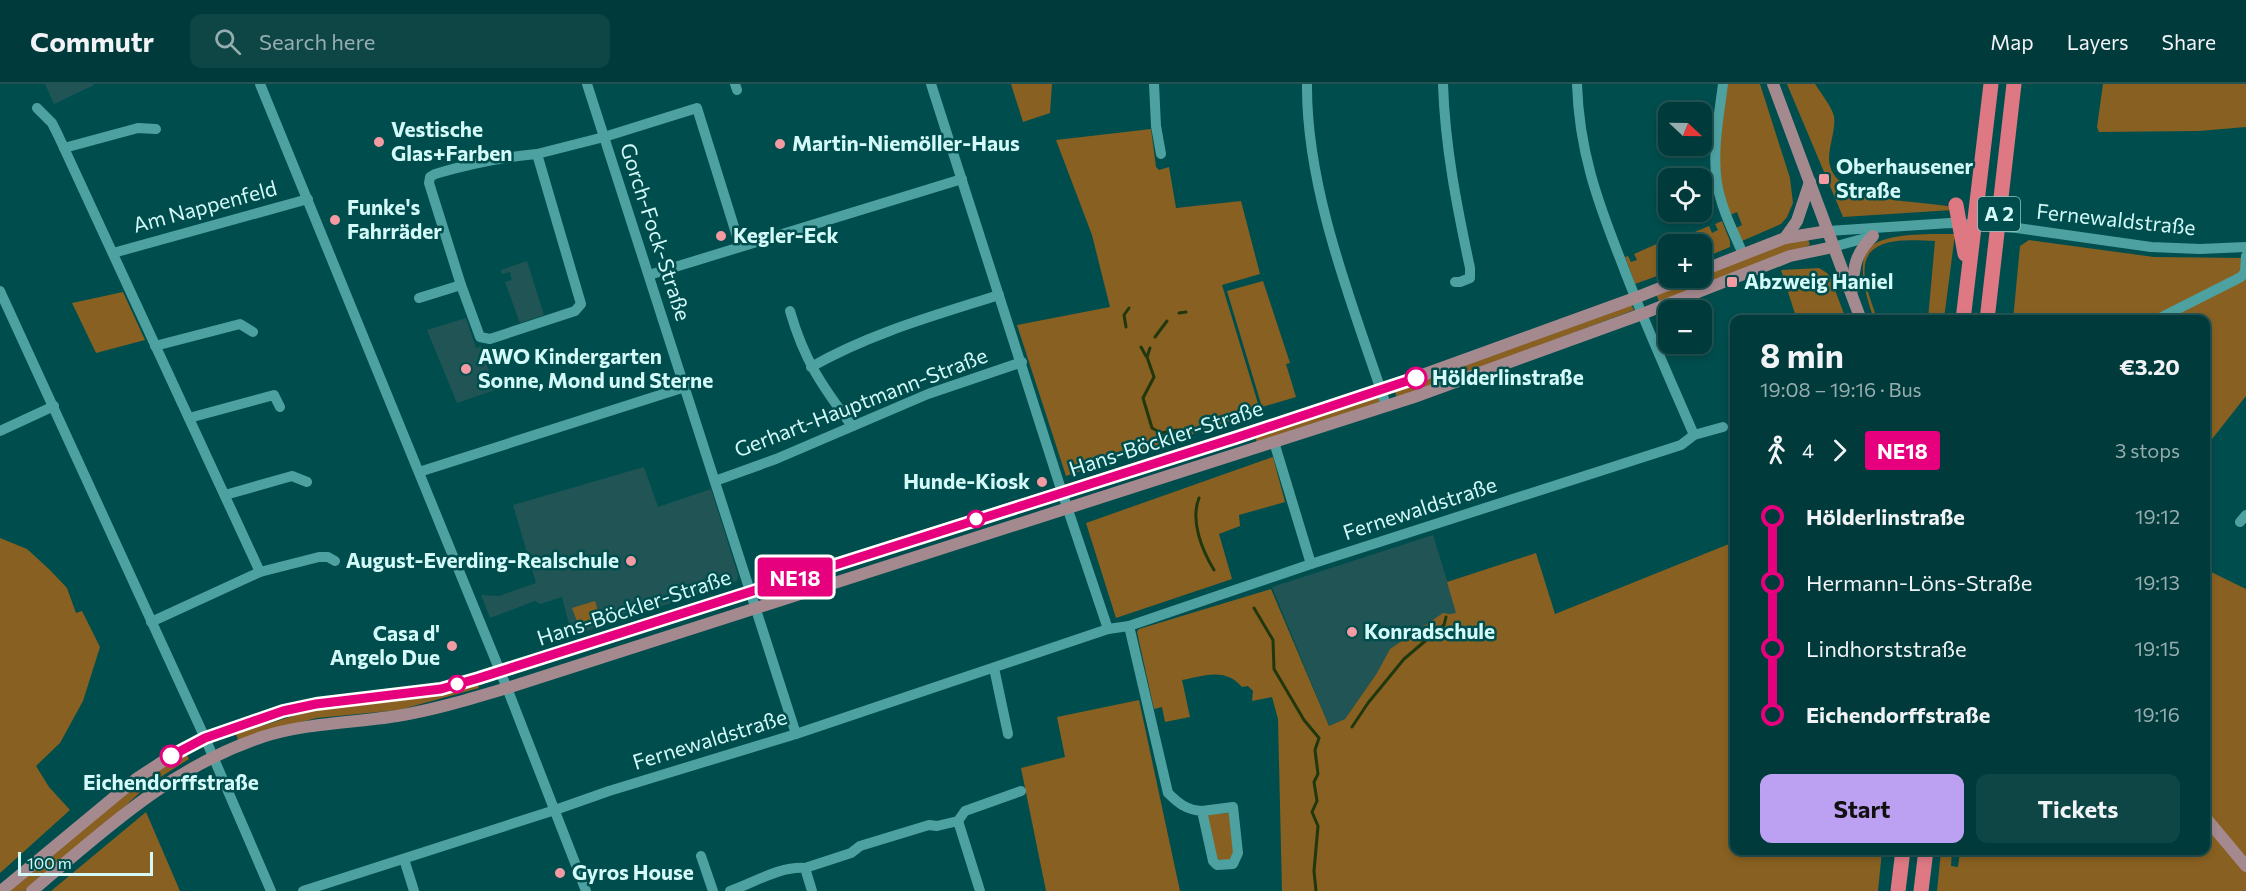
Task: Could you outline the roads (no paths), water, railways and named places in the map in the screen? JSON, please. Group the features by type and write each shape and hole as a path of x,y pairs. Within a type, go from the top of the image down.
{"highway":[{"name":"A 2","path":"1963,315 1991,84"},
{"name":"A 2","path":"1988,315 2014,84"},
{"path":"2011,109 2025,84"},
{"path":"1956,205 1968,269"},
{"path":"1898,891 1902,855"},
{"path":"1921,891 1925,855"}],"main road":[{"path":"1773,84 1859,315"},
{"path":"1785,238 1797,221 1810,182"},
{"path":"1712,267 1785,238 1828,231"},
{"path":"1851,294 1857,256 1873,236"},
{"name":"Hans-Böckler-Straße","path":"32,891 129,809 167,782 213,756 263,736 338,721 394,716 435,709 507,688 1386,405 1642,314 1782,259 1833,247"},
{"name":"Hans-Böckler-Straße","path":"1,891 136,779 205,738 283,711 316,704 441,689 499,672 1381,390 1660,288"},
{"path":"2210,823 2246,866"}],"street":[{"path":"260,84 507,688 586,891"},
{"name":"Gorch-Fock-Straße","path":"586,84 796,734"},
{"path":"932,84 1062,493 1108,628"},
{"path":"1154,84 1156,126 1161,154"},
{"path":"1307,84 1310,128 1321,195 1338,258 1386,405"},
{"path":"1443,84 1446,136 1455,202 1470,268 1470,278 1455,282"},
{"path":"1577,84 1580,126 1590,176 1635,298 1694,435"},
{"path":"1723,84 1716,141 1717,185 1726,216 1743,254"},
{"name":"Am Nappenfeld","path":"37,108 52,123 260,572"},
{"path":"537,154 581,298 579,308 533,325 484,339 477,333 430,188 430,177 479,161 537,154 604,137 697,108 740,246"},
{"path":"64,148 138,128 156,129"},
{"path":"649,275 962,179"},
{"name":"Am Nappenfeld","path":"113,253 308,199"},
{"name":"Fernewaldstraße","path":"1828,231 1950,223 2017,228 2151,247 2199,249 2246,247"},
{"name":"Fernewaldstraße","path":"1833,247 1909,224"},
{"path":"2166,315 2241,277 2245,272 2246,256"},
{"path":"418,298 461,285"},
{"path":"0,291 205,738 272,891"},
{"path":"811,367 846,347 892,329 999,295"},
{"path":"790,311 802,349 811,367 852,426"},
{"path":"155,346 240,324 253,332"},
{"name":"Gerhart-Hauptmann-Straße","path":"715,480 776,459 928,394 1022,362"},
{"path":"419,472 685,387"},
{"path":"189,418 274,395 280,407"},
{"path":"0,431 54,406"},
{"name":"Fernewaldstraße","path":"303,891 609,791 796,734 1108,628 1129,626 1311,564 1681,445 1694,435 1723,427"},
{"name":"Hans-Böckler-Straße","path":"1274,442 1311,564"},
{"path":"225,495 292,476 307,482"},
{"path":"152,622 260,572 319,557 328,557 335,561"},
{"path":"1129,626 1168,793 1179,804 1193,810 1233,807 1238,853 1233,864 1217,864 1213,861 1202,811"},
{"path":"994,668 1008,734"},
{"path":"730,891 748,885 757,879 796,867 805,868 851,853 860,846 930,825 937,826 958,821 965,811 1021,791"},
{"path":"958,821 980,891"},
{"path":"701,855 713,891"},
{"path":"404,859 414,891"},
{"path":"805,868 812,891"}],"waterway":[{"path":"1126,327 1124,315 1129,308"},
{"path":"1179,313 1186,312"},
{"path":"1155,337 1167,321"},
{"path":"1141,347 1146,356"},
{"path":"1150,348 1147,357 1154,377 1143,398 1152,428 1161,433 1177,430"},
{"path":"1199,498 1197,526 1205,554 1214,570"},
{"path":"1254,608 1273,640 1274,669 1304,720 1319,738 1315,750 1318,774 1314,782 1317,801 1312,812 1318,826 1314,871 1316,891"},
{"path":"1352,727 1368,703 1404,659 1444,625 1446,617"}],"place":[{"name":"Vestische Glas+Farben","path":"379,142"},
{"name":"Martin-Niemöller-Haus","path":"780,144"},
{"name":"Oberhausener Straße","path":"1824,179"},
{"name":"Funke's Fahrräder","path":"335,220"},
{"name":"Kegler-Eck","path":"721,236"},
{"name":"Abzweig Haniel","path":"1732,282"},
{"name":"AWO Kindergarten Sonne, Mond und Sterne","path":"466,369"},
{"name":"Hölderlinstraße","path":"1416,378"},
{"name":"Hunde-Kiosk","path":"1042,482"},
{"name":"August-Everding-Realschule","path":"631,561"},
{"name":"Konradschule","path":"1352,632"},
{"name":"Casa d' Angelo Due","path":"452,646"},
{"name":"Eichendorffstraße","path":"171,756"},
{"name":"Gyros House","path":"560,873"}]}
